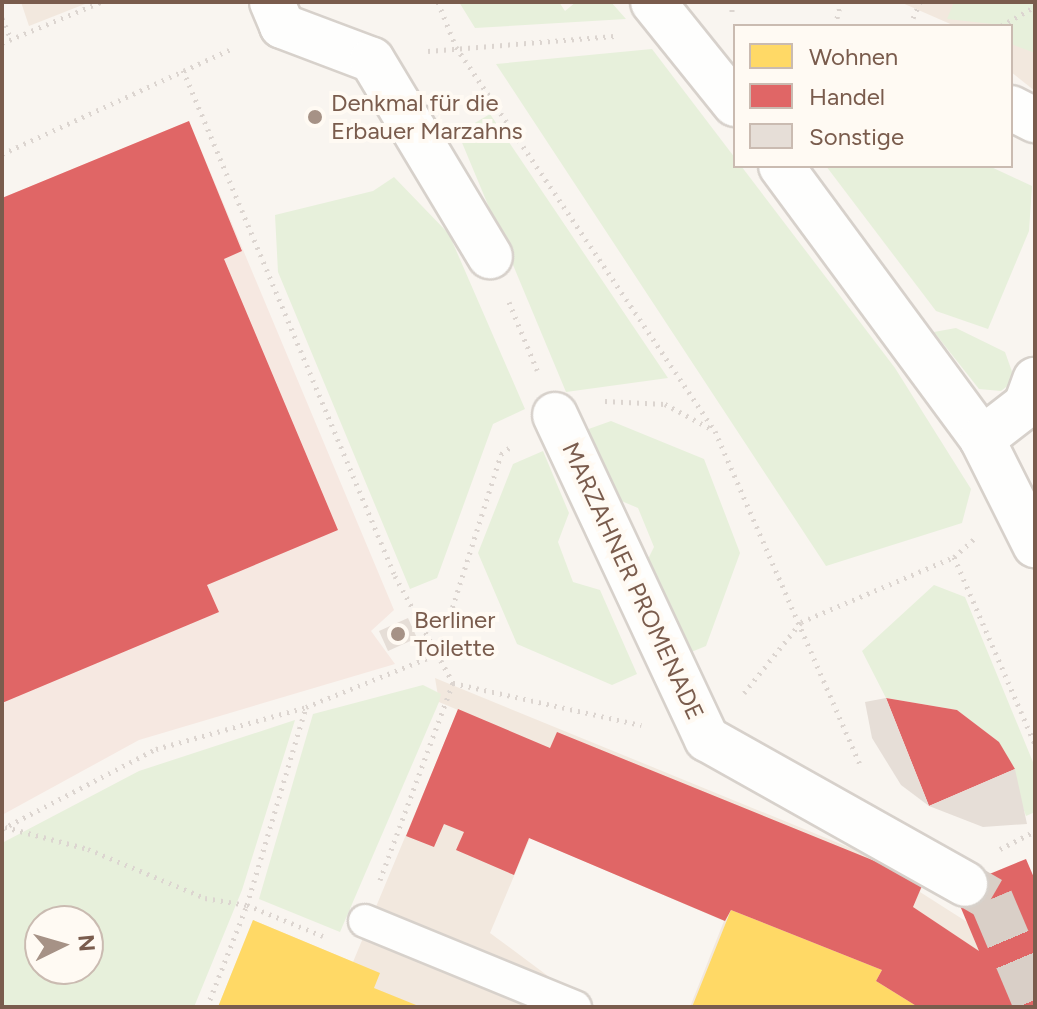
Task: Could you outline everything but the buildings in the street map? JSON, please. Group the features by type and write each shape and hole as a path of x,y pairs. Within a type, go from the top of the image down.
{"street":[{"path":"653,2 731,89"},
{"path":"277,14 372,60 490,256"},
{"path":"1013,109 1035,120"},
{"path":"782,168 982,439 1035,545"},
{"path":"982,439 1026,405 1035,380"},
{"name":"MARZAHNER PROMENADE","path":"555,415 707,739 965,884"}],"lane":[{"path":"365,921 575,1007"}],"path":[{"path":"2,43 101,2"},
{"path":"438,2 456,47 715,431 801,622 862,769"},
{"path":"836,24 841,2"},
{"path":"913,18 920,2"},
{"path":"1004,24 1035,6"},
{"path":"2,154 183,70 277,14"},
{"path":"2,18 11,39"},
{"path":"456,47 603,38"},
{"path":"3,828 88,849 205,898 247,905 353,948 453,683 395,576 183,70"},
{"path":"513,312 538,372"},
{"path":"453,683 707,739 801,622 954,557 1016,503"},
{"path":"954,557 1035,744"},
{"path":"3,828 156,749 306,707 438,654"},
{"path":"207,1007 247,905 306,707"},
{"path":"1028,834 1035,831"}],"shaded area":[{"path":"21,2 90,2 29,26"},
{"path":"900,2 1035,2 1035,91 1013,74 1013,24 950,24"},
{"path":"189,121 394,610 371,631 395,664 139,740 2,815 2,198"},
{"path":"435,678 926,879 920,892 989,936 1034,1007 690,1007 724,921 530,838 490,933 556,982 546,1007 218,1007 253,920 353,962 458,710 439,702"}],"green space":[{"path":"459,2 559,2 565,11 576,2 611,2 626,19 475,28"},
{"path":"954,2 1035,2 1035,53 1013,45 1013,24 947,19"},
{"path":"652,49 733,155 733,168 743,168 895,368 971,489 962,523 826,566 496,64"},
{"path":"490,114 668,378 566,392 458,133"},
{"path":"828,168 993,168 1032,186 1029,231 988,329 936,311"},
{"path":"394,177 449,234 525,409 493,424 437,578 410,589 278,272 275,215 373,191"},
{"path":"956,328 1005,352 1015,380 1001,391 979,389 934,332"},
{"path":"611,421 704,459 740,553 706,646 679,657 642,571 654,547 638,508 612,497 583,431"},
{"path":"543,451 569,513 558,542 573,582 600,590 637,674 612,685 517,644 478,553 513,464"},
{"path":"934,585 965,597 1035,767 1035,812 1026,816 999,742 957,710 886,698 862,651"},
{"path":"423,685 441,694 439,702 340,932 259,899 313,714"},
{"path":"295,720 242,890 194,1007 2,1007 2,843 139,771"}],"tunnel":[{"path":"965,884 991,899 1035,1003"}],"place":[{"name":"Denkmal für die Erbauer Marzahns","path":"315,117"},
{"name":"Berliner Toilette","path":"398,634"}]}
